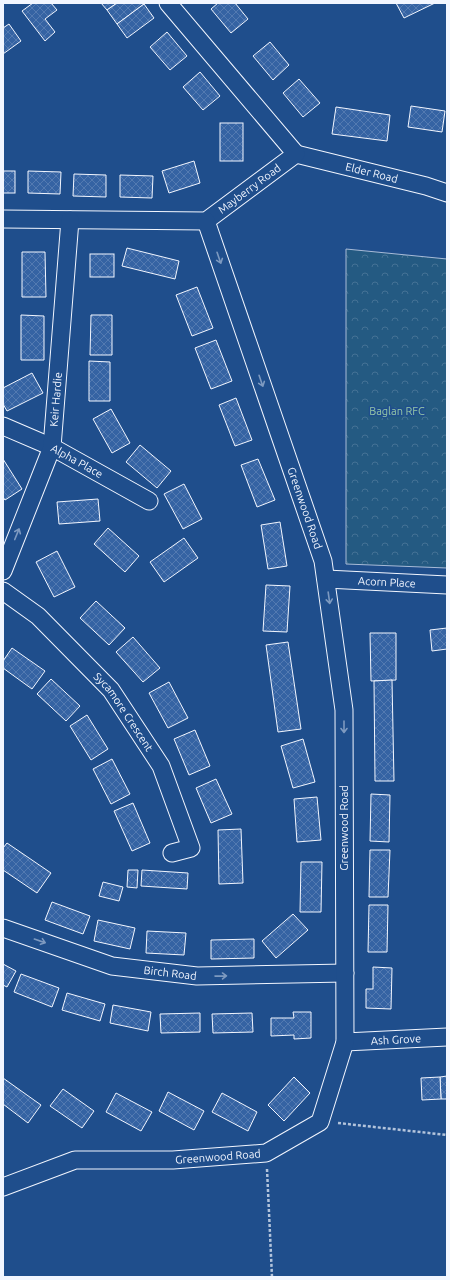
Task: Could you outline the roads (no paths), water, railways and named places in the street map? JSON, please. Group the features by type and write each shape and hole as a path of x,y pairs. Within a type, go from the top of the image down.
{"street":[{"path":"168,3 296,154"},
{"name":"Elder Road","path":"296,154 426,186 447,193"},
{"name":"Mayberry Road","path":"3,219 206,221 296,154"},
{"name":"Keir Hardie","path":"3,570 52,447 70,220"},
{"name":"Greenwood Road","path":"3,1187 75,1160 173,1160 266,1153 320,1122 345,1042 344,710 323,561 206,221"},
{"name":"Alpha Place","path":"3,426 52,447 149,501"},
{"name":"Acorn Place","path":"326,579 447,584"},
{"name":"Sycamore Crescent","path":"3,591 38,616 111,690 161,766 191,848 172,853"},
{"name":"Birch Road","path":"3,928 112,966 197,976 345,973"},
{"name":"Ash Grove","path":"345,1042 447,1037"}],"park label":[{"name":"Baglan RFC","path":"397,411"}]}
